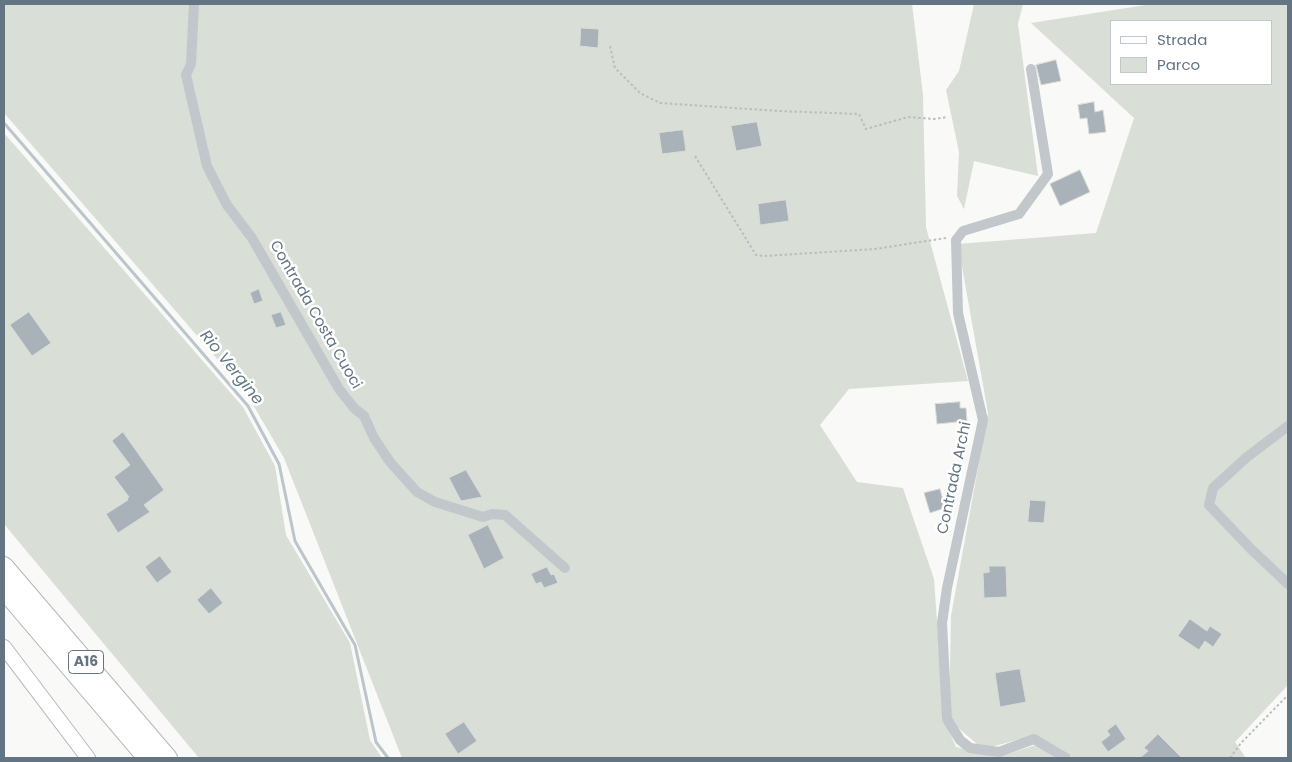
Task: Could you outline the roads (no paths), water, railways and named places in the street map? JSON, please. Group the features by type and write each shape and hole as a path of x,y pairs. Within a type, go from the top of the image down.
{"highway":[{"name":"A16","path":"4,566 168,758"},
{"name":"A16","path":"4,590 147,758"}],"street":[{"name":"Contrada Costa Cuoci","path":"194,4 191,64 186,75 207,166 227,205 252,238 339,389 354,408 364,416 374,438 390,462 417,492 434,502 483,517 492,514 505,515 566,568"},
{"name":"Contrada Archi","path":"1031,69 1048,174 1019,214 962,231 956,240 958,313 983,420 947,588 942,623 946,709 947,719 955,733 970,748 999,752 1034,739 1066,758"},
{"path":"1288,426 1247,457 1212,488 1209,505 1288,584"},
{"path":"4,648 88,758"}],"waterway":[{"name":"Rio Vergine","path":"4,123 248,406 279,464 295,541 355,645 376,742 388,758"}]}
